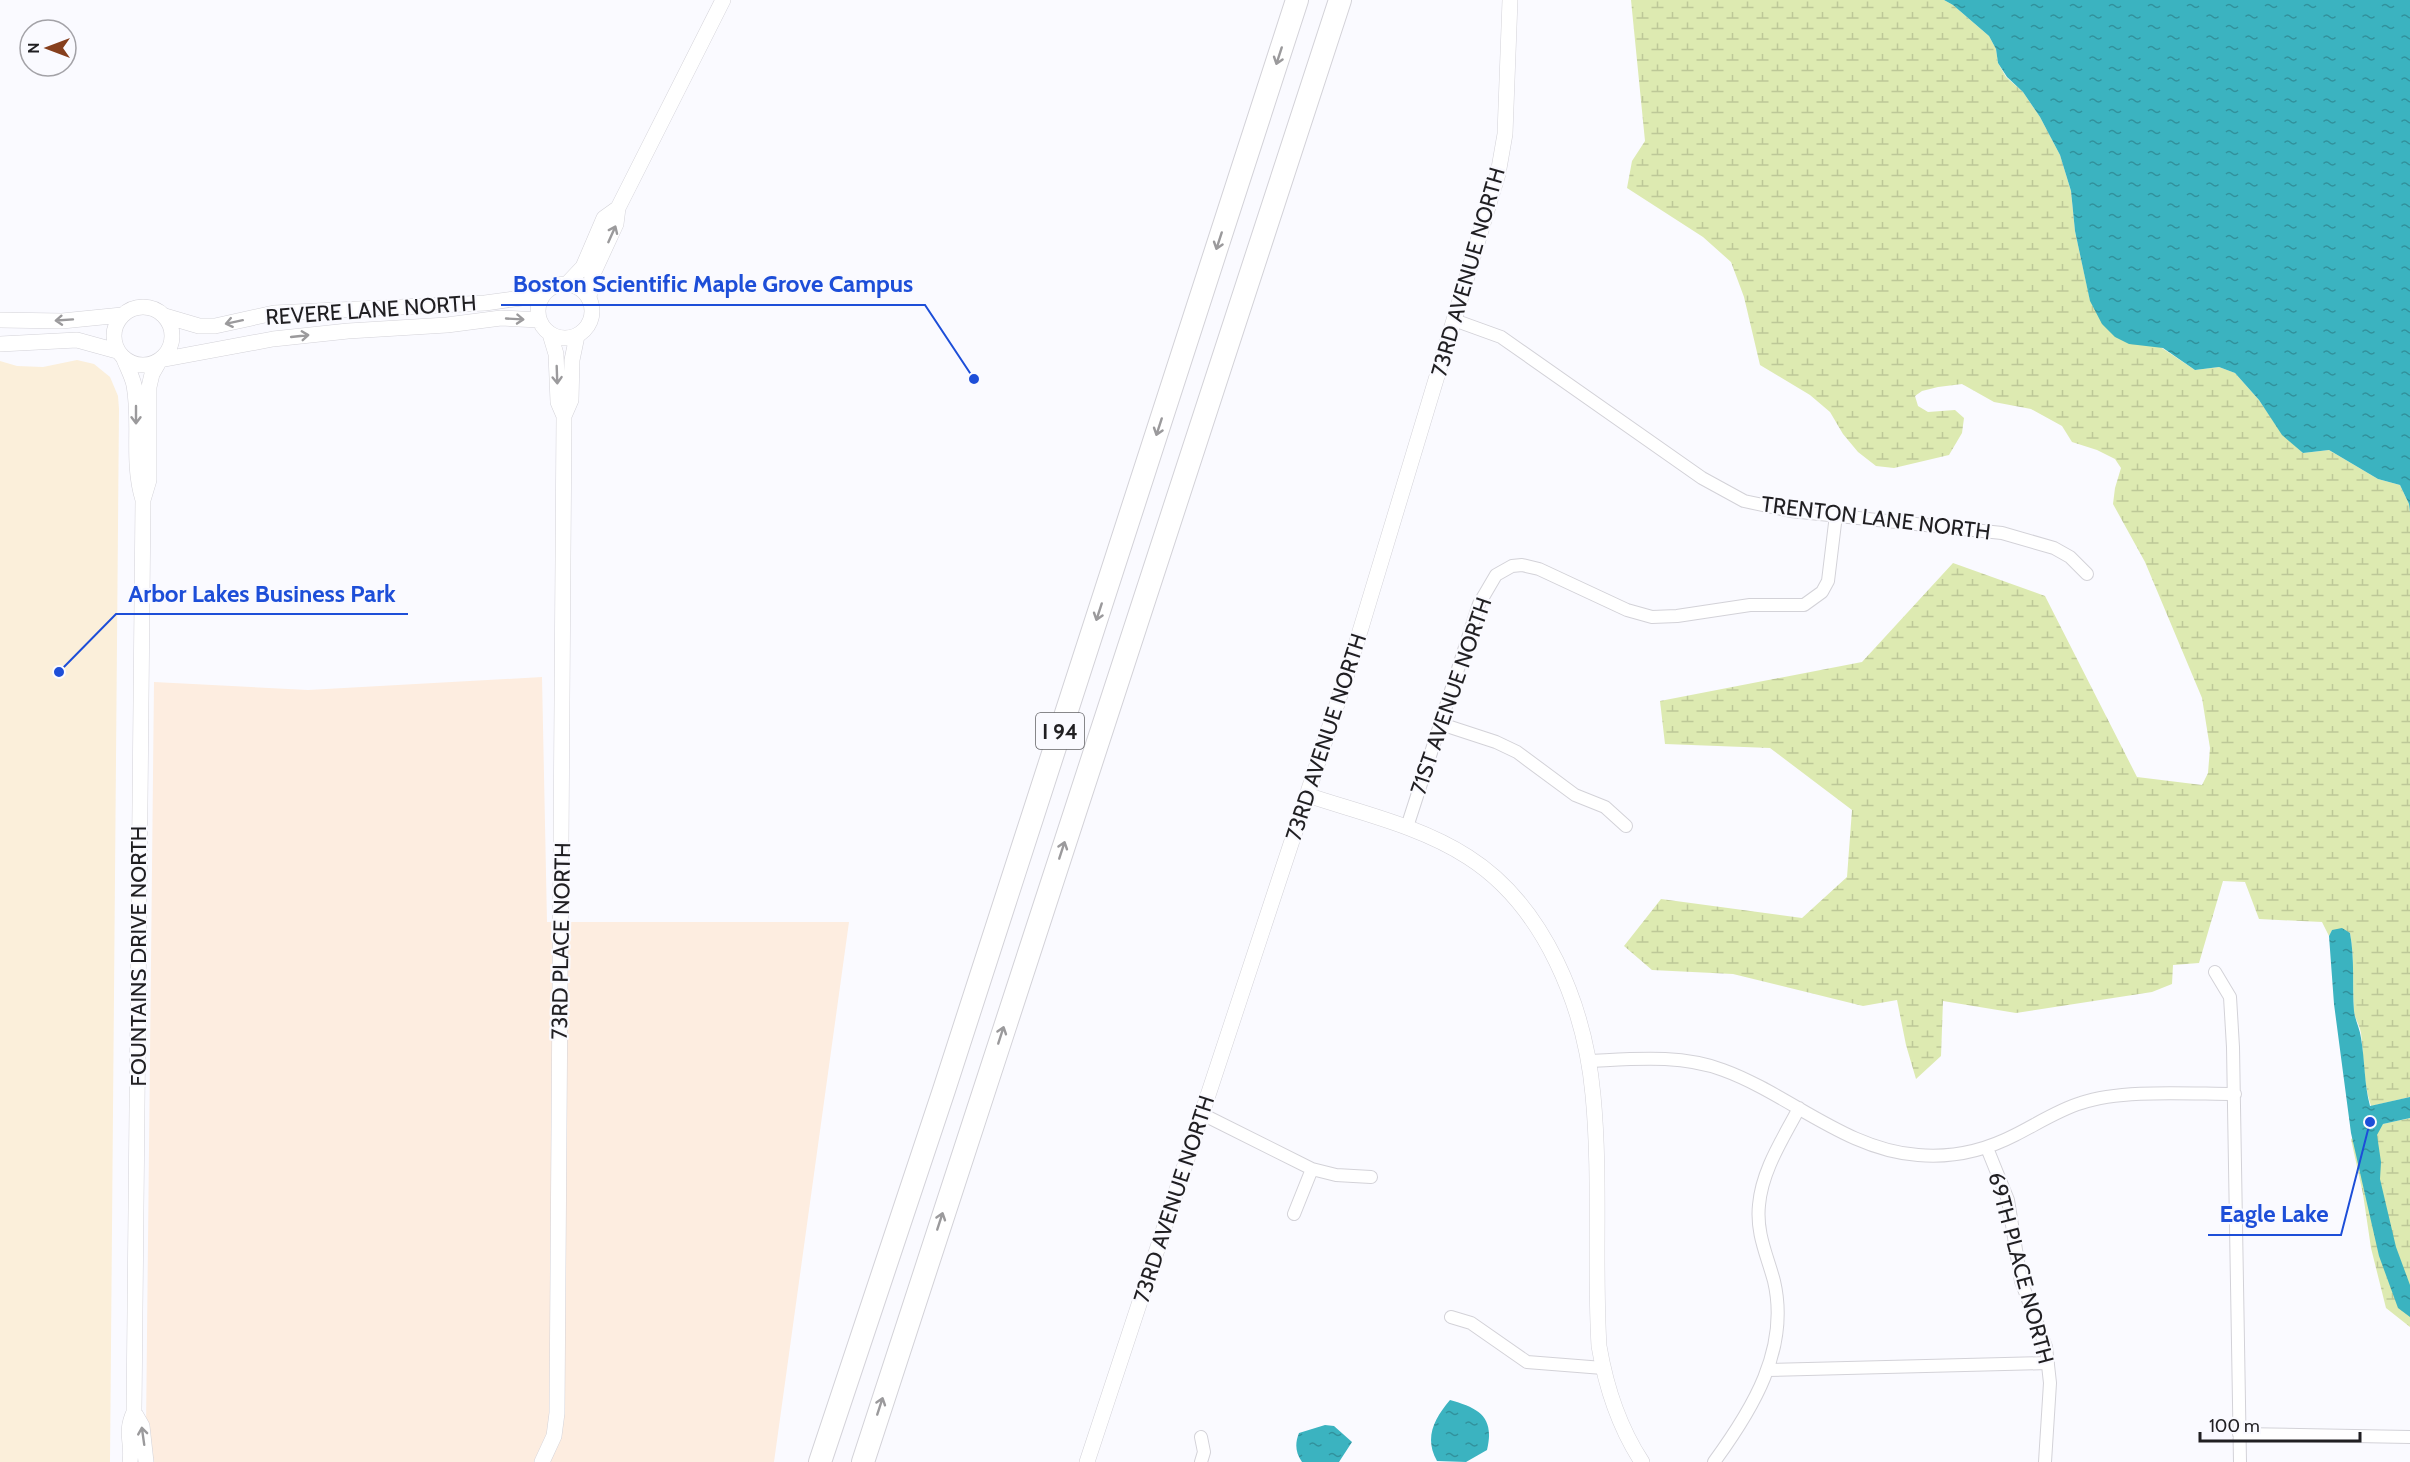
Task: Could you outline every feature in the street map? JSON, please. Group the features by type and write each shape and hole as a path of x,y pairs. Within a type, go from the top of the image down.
{"highway":[{"name":"I 94","path":"820,1462 944,1090 1297,0"},
{"name":"I 94","path":"863,1462 1339,7"}],"street":[{"path":"589,298 575,286 558,285 543,295 539,303 539,320 550,334 558,338 577,336 589,324 592,316 589,298 592,276 616,224 618,208 723,0"},
{"name":"73RD AVENUE NORTH","path":"1087,1462 1372,593 1503,152 1510,0"},
{"path":"567,284 583,267 604,218 618,208"},
{"name":"REVERE LANE NORTH","path":"165,316 199,326 215,326 274,314 328,309 485,303 543,295"},
{"path":"0,320 62,321 122,315 138,307 147,306 165,316 172,334 171,344 160,360 141,365 77,340 0,344"},
{"path":"120,355 113,333 122,315"},
{"name":"REVERE LANE NORTH","path":"160,360 273,339 348,331 447,325 501,318 539,320"},
{"name":"TRENTON LANE NORTH","path":"1454,320 1501,337 1702,478 1744,501 1767,507 2002,533 2054,548 2070,557 2087,574"},
{"name":"73RD PLACE NORTH","path":"550,334 556,354 558,402 564,416"},
{"name":"73RD PLACE NORTH","path":"542,1462 554,1436 557,1413 564,416 571,400 572,360 577,336"},
{"name":"FOUNTAINS DRIVE NORTH","path":"120,355 133,382 136,405 136,479 142,500 134,1412 128,1426 130,1462"},
{"name":"FOUNTAINS DRIVE NORTH","path":"142,500 149,480 149,387 152,374 160,360"},
{"name":"71ST AVENUE NORTH","path":"1407,828 1479,604 1491,583 1504,570 1512,566 1531,566 1627,610 1652,616 1669,617 1750,605 1804,605 1822,592 1828,581 1836,515"},
{"path":"1441,724 1496,742 1517,752 1575,795 1605,807 1626,826"},
{"path":"1307,795 1440,840 1469,858 1497,879 1519,903 1540,931 1556,961 1569,992 1588,1061 1595,1124 1597,1310 1603,1368 1618,1417 1642,1462"},
{"path":"2215,972 2230,997 2235,1094 2240,1462"},
{"path":"1588,1061 1657,1059 1704,1064 1732,1074 1854,1137 1890,1151 1934,1156 1987,1148 2069,1107 2101,1097 2235,1094"},
{"path":"1714,1462 1748,1414 1768,1370 1777,1311 1774,1283 1762,1244 1759,1207 1763,1183 1772,1160 1799,1108"},
{"path":"1202,1114 1312,1169 1336,1175 1371,1177"},
{"name":"69TH PLACE NORTH","path":"1987,1148 2008,1200 2021,1281 2041,1331 2048,1363 2050,1406 2045,1462"},
{"path":"1294,1214 1312,1169"},
{"path":"1451,1317 1471,1323 1527,1362 1603,1368"},
{"path":"1768,1370 2048,1363"},
{"name":"FOUNTAINS DRIVE NORTH","path":"134,1412 142,1426 146,1462"},
{"path":"2239,1434 2410,1437"},
{"path":"1201,1437 1204,1452 1201,1462"}],"shaded area":[{"path":"77,360 94,364 110,377 118,396 110,1462 0,1462 0,361 17,366 43,367"},
{"path":"542,677 547,922 849,922 774,1462 151,1462 146,1428 154,682 308,690"}],"green space":[{"path":"1631,0 1944,0 1953,5 1989,36 1996,49 1998,63 2006,77 2023,92 2040,117 2060,155 2071,191 2075,231 2090,300 2195,370 2219,367 2235,373 2259,400 2282,434 2303,453 2329,450 2378,479 2400,485 2409,504 2410,512 2410,1097 2371,1106 2365,1079 2361,1033 2354,1012 2350,933 2332,930 2329,936 2322,922 2259,919 2245,882 2223,881 2199,963 2173,965 2172,984 2152,992 2016,1013 1943,1001 1941,1056 1916,1079 1897,1000 1863,1006 1733,974 1652,970 1624,946 1661,899 1802,918 1847,877 1852,810 1770,748 1665,744 1660,701 1862,662 1953,563 2045,596 2137,777 2202,785 2208,773 2210,748 2202,698 2145,562 2113,504 2121,468 2115,459 2072,442 2062,426 2031,409 1994,402 1962,384 1922,391 1915,396 1918,406 1928,412 1955,410 1964,418 1962,433 1949,455 1894,468 1876,466 1858,452 1843,434 1830,412 1810,395 1760,365 1744,297 1731,262 1703,237 1627,188 1632,161 1645,141"},
{"path":"2410,1118 2410,1327 2386,1308 2371,1248 2363,1194 2351,1139 2383,1124"}],"water":[{"path":"1944,0 2410,0 2410,512 2409,504 2400,485 2378,479 2329,450 2303,453 2282,435 2259,400 2235,373 2219,367 2195,370 2163,348 2129,344 2115,337 2102,324 2090,301 2075,231 2071,191 2060,155 2040,117 2023,92 2007,77 1998,63 1996,49 1989,36"},
{"path":"2342,928 2350,933 2354,1011 2360,1035 2370,1106 2410,1097 2410,1118 2383,1124 2377,1135 2381,1162 2380,1179 2396,1247 2410,1285 2410,1317 2398,1308 2379,1256 2351,1133 2334,1004 2329,936 2332,930"},
{"path":"1450,1400 1477,1411 1489,1429 1487,1450 1466,1462 1437,1461 1433,1453 1431,1437 1435,1422"},
{"path":"1325,1425 1334,1426 1352,1442 1339,1462 1302,1462 1296,1447 1299,1433"}],"place":[{"name":"Boston Scientific Maple Grove Campus","path":"974,379"},
{"name":"Arbor Lakes Business Park","path":"59,672"},
{"name":"Eagle Lake","path":"2370,1122"}]}
